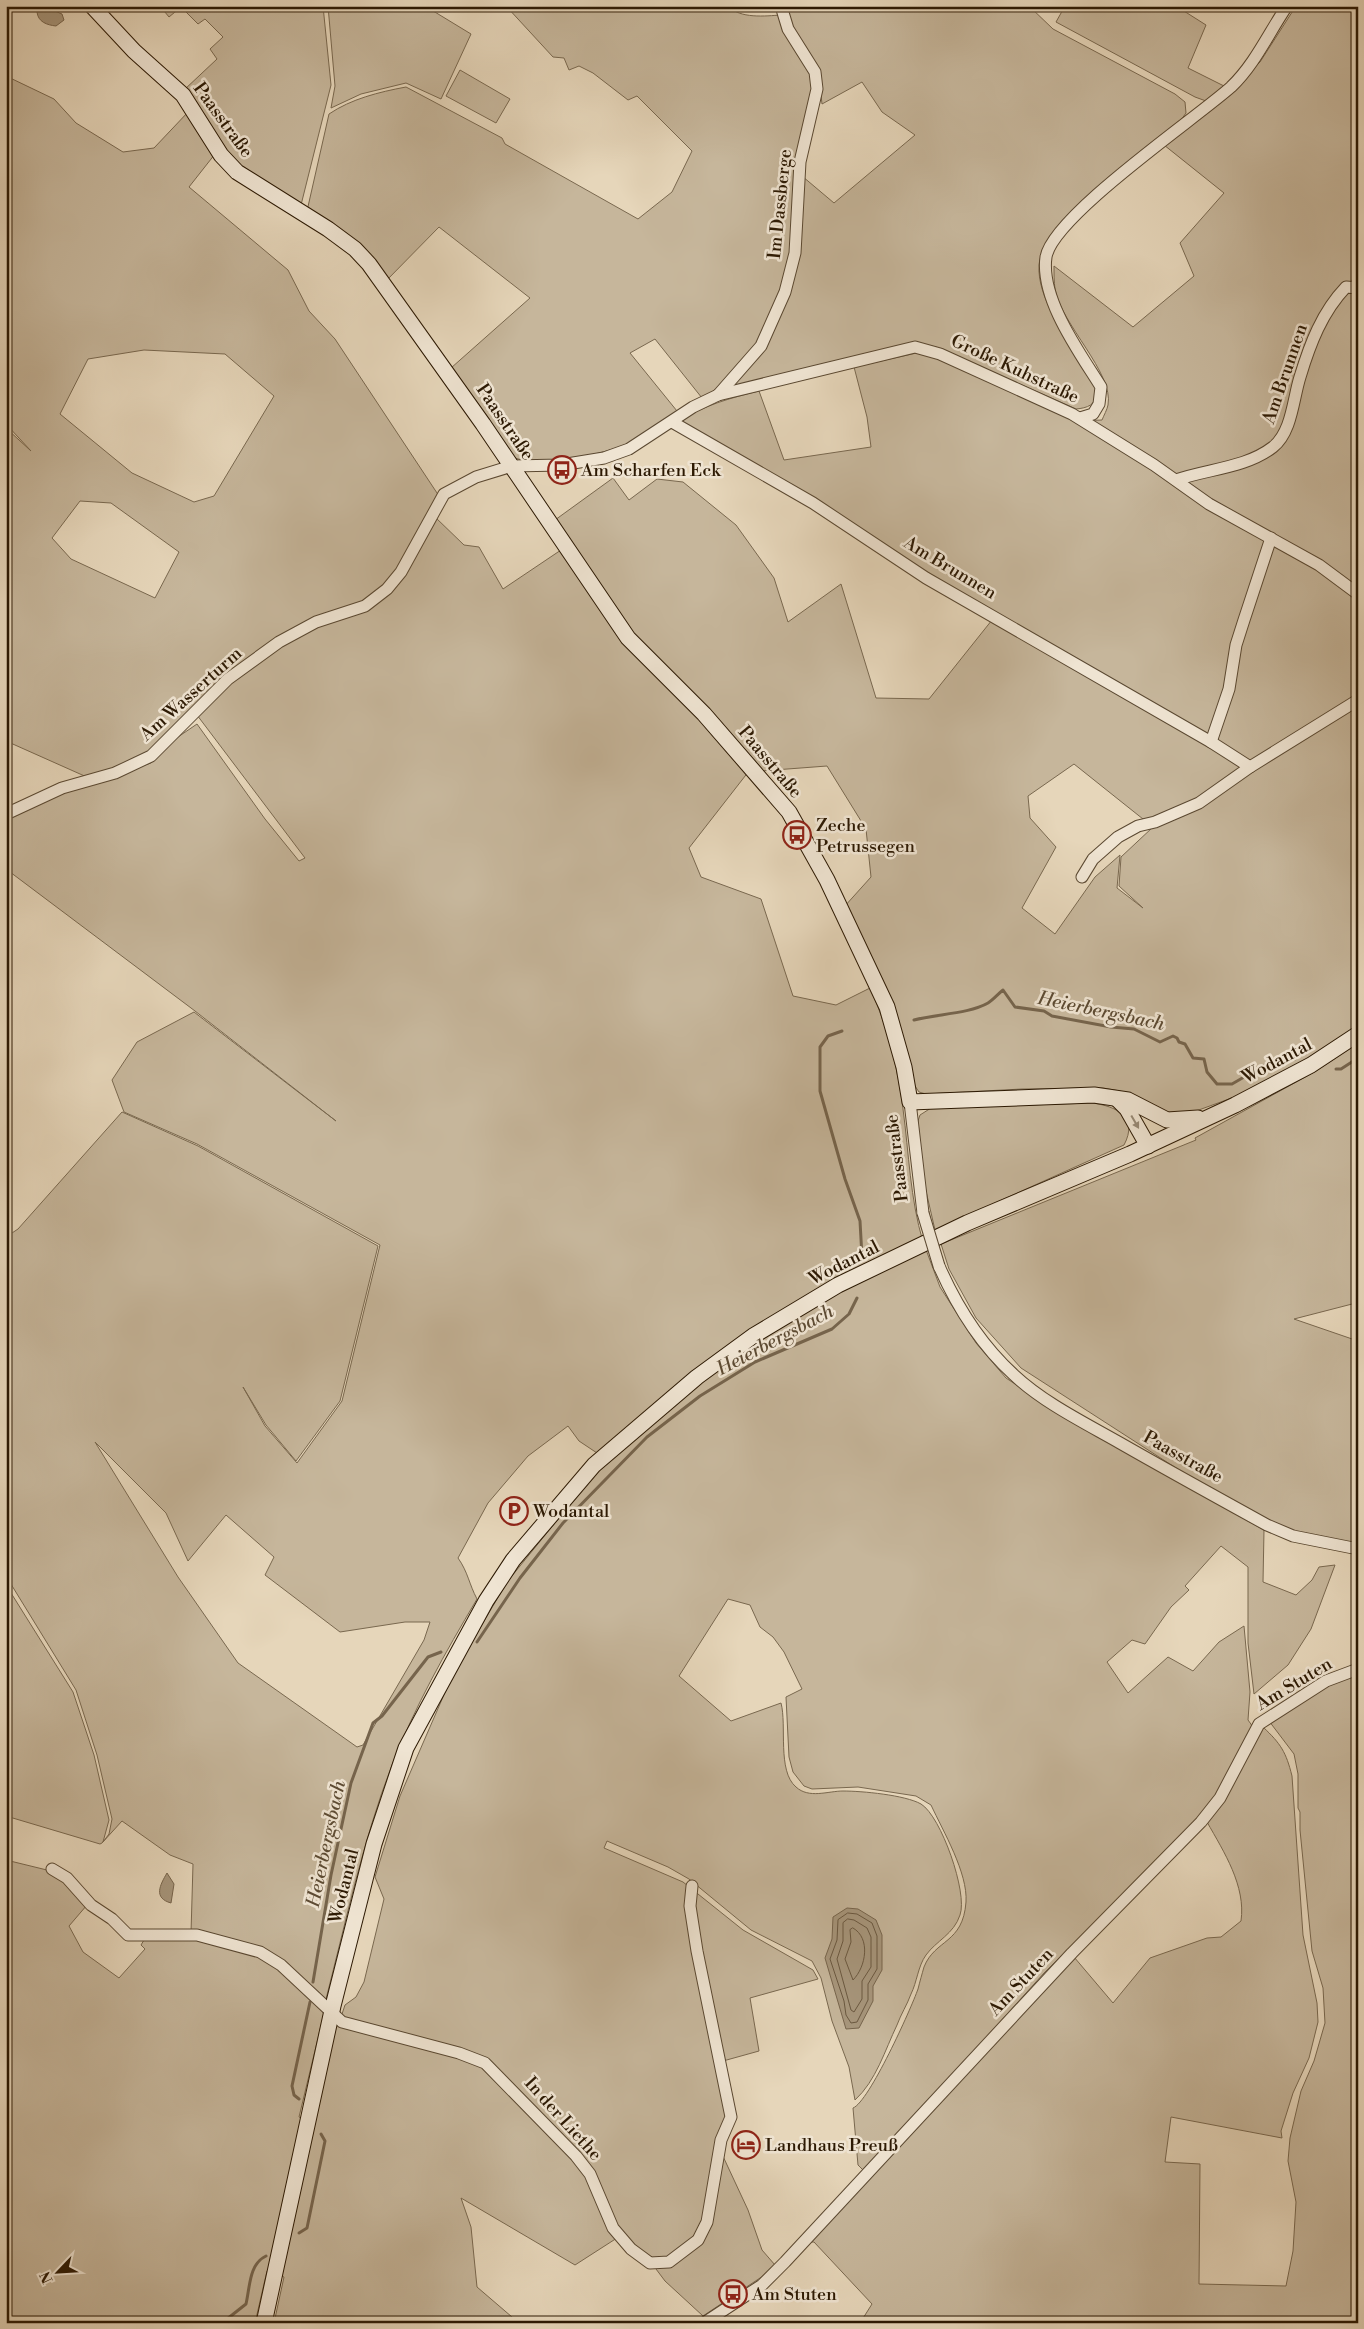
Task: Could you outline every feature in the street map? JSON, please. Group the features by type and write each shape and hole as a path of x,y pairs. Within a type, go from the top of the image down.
{"main road":[{"name":"Paasstraße","path":"92,6 134,51 183,95 221,155 237,172 328,229 359,253 442,365 628,638 704,714 789,812 818,862 887,1007 904,1067 910,1102"},
{"name":"Wodantal","path":"264,2323 332,2010 374,1844 406,1748 486,1601 513,1560 594,1465 650,1415 753,1336 838,1285 967,1224 1212,1116 1311,1065 1358,1034"},
{"name":"Wodantal","path":"910,1102 1094,1095 1128,1100 1148,1112 1167,1120 1212,1116"},
{"path":"1118,1100 1154,1143"},
{"path":"1148,1112 1154,1143"}],"street":[{"name":"Im Dassberge","path":"718,395 761,346 785,292 795,253 800,162 817,89 815,72 788,29 781,6"},
{"name":"Große Kuhstraße","path":"512,466 561,465 604,458 629,449 693,407 718,395 915,347 940,354 1080,418 1093,414 1099,404 1101,387 1066,330 1049,292 1046,257 1054,239 1090,201 1231,86 1257,56 1286,6"},
{"name":"Am Brunnen","path":"1176,480 1259,456 1274,446 1285,433 1313,338 1333,300 1346,287 1358,288"},
{"path":"1080,418 1221,511 1319,565 1358,594"},
{"name":"Am Brunnen","path":"672,422 813,503 926,578 1211,742 1250,767"},
{"name":"Am Wasserturm","path":"6,814 62,788 115,773 150,756 228,679 279,642 316,622 365,606 387,589 402,572 444,494 476,477 512,466"},
{"path":"1211,742 1229,689 1239,636 1272,538"},
{"path":"1082,877 1093,859 1118,838 1138,826 1155,822 1199,803 1250,767 1358,700"},
{"name":"Paasstraße","path":"910,1102 923,1213 938,1266 961,1310 992,1353 1015,1377 1096,1430 1267,1525 1293,1536 1358,1549"},
{"name":"Am Stuten","path":"704,2323 762,2285 785,2262 1066,1960 1200,1822 1220,1798 1259,1724 1326,1681 1358,1669"},
{"name":"In der Liethe","path":"52,1869 67,1878 91,1904 112,1919 128,1935 197,1935 260,1952 281,1965 332,2010 342,2022 459,2053 485,2063 576,2156 590,2174 614,2228 631,2249 650,2263 669,2262 698,2240 707,2222 721,2140 731,2117 697,1951 690,1906 692,1886"}],"shaded area":[{"path":"160,6 323,6 331,85 300,209 232,162 184,90 217,59 210,49 223,37 205,19 198,24 181,7 169,17"},
{"path":"328,6 425,6 471,34 441,99 406,83 361,94 331,108 335,86"},
{"path":"506,6 729,6 733,10 746,15 781,15 810,68 815,86 792,252 783,289 764,334 722,387 702,398 655,339 630,353 677,411 643,437 631,443 598,453 561,460 527,461 515,458 451,368 530,298 439,227 385,282 307,211 329,114 347,104 366,97 406,87 502,138 505,144 638,219 672,192 692,151 637,96 628,100 593,73 579,66 569,70 564,58 553,57"},
{"path":"784,6 1029,6 1053,29 1175,94 1185,102 1186,113 1181,120 1123,168 1077,210 1044,250 1039,265 1042,289 1052,314 1094,383 1096,396 1093,403 1084,408 1076,409 936,347 919,344 734,388 732,384 787,295 802,176 834,203 915,135 882,112 862,82 822,104 819,78 799,44"},
{"path":"1065,6 1176,6 1206,25 1188,68 1224,86 1206,101 1195,97 1056,22"},
{"path":"1296,6 1358,6 1358,271 1346,289 1358,291 1358,1026 1302,1063 1251,1091 1196,1111 1165,1113 1138,1097 1103,1088 1022,1089 926,1094 919,1092 913,1083 844,907 871,877 866,829 827,766 761,771 629,633 555,520 613,478 629,500 657,479 683,482 736,525 774,578 788,622 841,584 876,698 929,699 992,620 927,574 679,421 718,403 759,391 784,460 871,447 867,417 854,367 921,352 1028,397 1076,421 1102,420 1108,405 1108,392 1095,363 1059,303 1055,289 1054,266 1133,327 1194,276 1180,243 1224,193 1164,145 1234,88 1260,62","holes":["1074,764 1153,827 1121,857 1119,886 1143,908 1117,888 1120,855 1095,877 1055,934 1022,908 1056,847 1030,818 1028,796"]},
{"path":"460,70 510,99 496,123 446,96"},
{"path":"6,76 54,99 76,123 123,152 154,148 189,111 215,154 189,187 288,270 309,311 335,339 439,496 400,570 364,604 277,639 149,754 89,778 6,741 6,428 31,451 6,424","holes":["144,350 225,354 274,396 214,496 194,502 132,473 60,414 88,359","80,501 111,503 179,552 155,598 71,559 52,538"]},
{"path":"435,517 464,545 479,547 503,589 561,550 749,771 689,848 701,877 761,899 793,996 836,1005 870,988 887,1032 898,1078 913,1192 923,1242 825,1286 600,1455 579,1441 568,1426 528,1456 488,1503 458,1558 477,1599 431,1680 410,1722 392,1765 372,1822 326,1999 306,1985 281,1962 191,1933 193,1864 170,1855 122,1821 103,1841 109,1834 112,1819 97,1755 76,1690 6,1576 6,1237 18,1229 122,1112 198,1146 378,1246 340,1401 296,1461 266,1425 243,1387 265,1426 297,1463 342,1401 380,1245 197,1144 124,1112 112,1080 137,1042 194,1012 336,1121 195,1011 6,869 6,819 62,792 151,763 178,737 197,724 265,819 299,861 305,858 197,715 228,683 279,645 317,626 366,610","holes":["95,1442 166,1513 188,1561 226,1515 274,1557 265,1575 340,1632 405,1622 430,1622 424,1640 363,1745 357,1747 238,1663 178,1577"]},
{"path":"1358,1043 1358,1298 1356,1303 1294,1319 1358,1341 1358,1548 1306,1538 1221,1497 1021,1368 976,1318 949,1269 941,1244 1196,1140 1195,1138 1316,1071"},
{"path":"1092,1103 1117,1110 1127,1120 1129,1127 1124,1145 935,1230 923,1178 918,1121 920,1115 931,1108"},
{"path":"925,1247 940,1287 976,1343 1006,1378 1074,1423 1264,1530 1263,1582 1296,1595 1312,1580 1319,1567 1335,1565 1311,1629 1288,1665 1254,1694 1248,1643 1248,1567 1221,1546 1185,1586 1189,1590 1171,1607 1145,1644 1132,1640 1107,1662 1128,1693 1168,1657 1193,1671 1219,1642 1244,1626 1250,1692 1248,1720 1253,1727 1217,1795 1203,1814 1044,1973 864,2171 858,2165 853,2108 869,2090 889,2054 914,2000 924,1967 929,1958 960,1926 966,1902 963,1878 954,1852 931,1805 916,1796 858,1787 812,1789 804,1786 793,1772 789,1757 786,1697 802,1689 784,1652 773,1637 760,1627 750,1605 728,1599 679,1676 731,1721 781,1703 786,1770 790,1780 801,1791 813,1794 843,1791 872,1793 905,1798 921,1804 929,1811 937,1823 951,1856 960,1890 960,1915 954,1927 923,1959 915,1984 879,2065 869,2084 855,2100 849,2067 832,2021 821,1978 812,1961 751,1930 689,1879 668,1867 607,1841 604,1848 683,1882 743,1930 813,1970 818,1979 750,1998 759,2051 723,2061 728,2117 708,2202 697,2238 668,2259 648,2259 617,2228 601,2191 497,2071 341,2017 345,2005 356,1997 364,1982 384,1899 375,1877 400,1796 453,1674 507,1582 598,1470 712,1369 836,1290"},
{"path":"6,1585 73,1692 94,1755 109,1820 103,1842 100,1844 6,1816"},
{"path":"1358,1673 1358,2323 860,2323 872,2304 814,2242 811,2242 1074,1957 1113,2003 1150,1958 1207,1938 1221,1937 1241,1921 1242,1908 1237,1882 1227,1857 1207,1822 1263,1727 1282,1749 1292,1776 1303,1935 1317,2003 1318,2022 1309,2058 1293,2093 1281,2131 1282,2138 1171,2117 1165,2162 1200,2164 1199,2284 1286,2286 1293,2251 1296,2202 1288,2161 1290,2138 1301,2091 1314,2061 1325,2023 1323,1988 1312,1951 1300,1830 1300,1812 1298,1808 1298,1774 1294,1754 1269,1721 1326,1685"},
{"path":"6,1860 51,1871 66,1880 87,1905 69,1926 83,1952 119,1978 145,1949 141,1945 144,1940 206,1939 260,1955 278,1965 325,2009 299,2117 314,2125 336,2021 484,2066 589,2176 617,2238 575,2265 461,2198 471,2227 477,2287 519,2323 274,2323 284,2277 267,2271 255,2323 6,2323"},
{"path":"721,2152 748,2210 762,2250 775,2265 766,2274 703,2316 665,2281 653,2265 699,2242"}],"water":[{"path":"43,6 62,14 64,20 56,26 44,22 39,18 37,12"},
{"path":"167,1873 174,1884 171,1903 165,1901 160,1894 160,1886"},
{"path":"847,1908 858,1909 876,1920 882,1935 882,1970 873,1986 873,2001 859,2028 846,2029 825,1958 832,1939 833,1917"}],"waterway":[{"name":"Heierbergsbach","path":"914,1020 980,1007 990,1002 1003,990 1015,1007 1044,1011 1052,1016 1111,1027 1134,1029 1160,1042 1173,1036 1179,1042 1185,1044 1193,1058 1204,1059 1207,1072 1217,1084 1232,1084 1277,1058 1295,1059"},
{"name":"Heierbergsbach","path":"842,1031 828,1036 820,1047 820,1091 845,1179 860,1221 862,1257"},
{"path":"1336,1069 1341,1069 1358,1058"},
{"name":"Heierbergsbach","path":"477,1642 520,1578 563,1523 647,1437 700,1396 755,1362 832,1329 849,1314 857,1298"},
{"name":"Heierbergsbach","path":"313,1982 331,1875 351,1783 373,1723 382,1716 428,1657 441,1652"},
{"name":"Heierbergsbach","path":"299,2099 294,2095 292,2086 310,2002"},
{"name":"Heierbergsbach","path":"299,2233 307,2228 325,2141 321,2134"},
{"name":"Heierbergsbach","path":"222,2323 246,2304 253,2270 256,2264 266,2256"}],"place":[{"name":"Am Scharfen Eck","path":"562,470"},
{"name":"Zeche Petrussegen","path":"797,835"},
{"name":"Wodantal","path":"514,1511"},
{"name":"Landhaus Preuß","path":"746,2145"},
{"name":"Am Stuten","path":"733,2294"}]}
